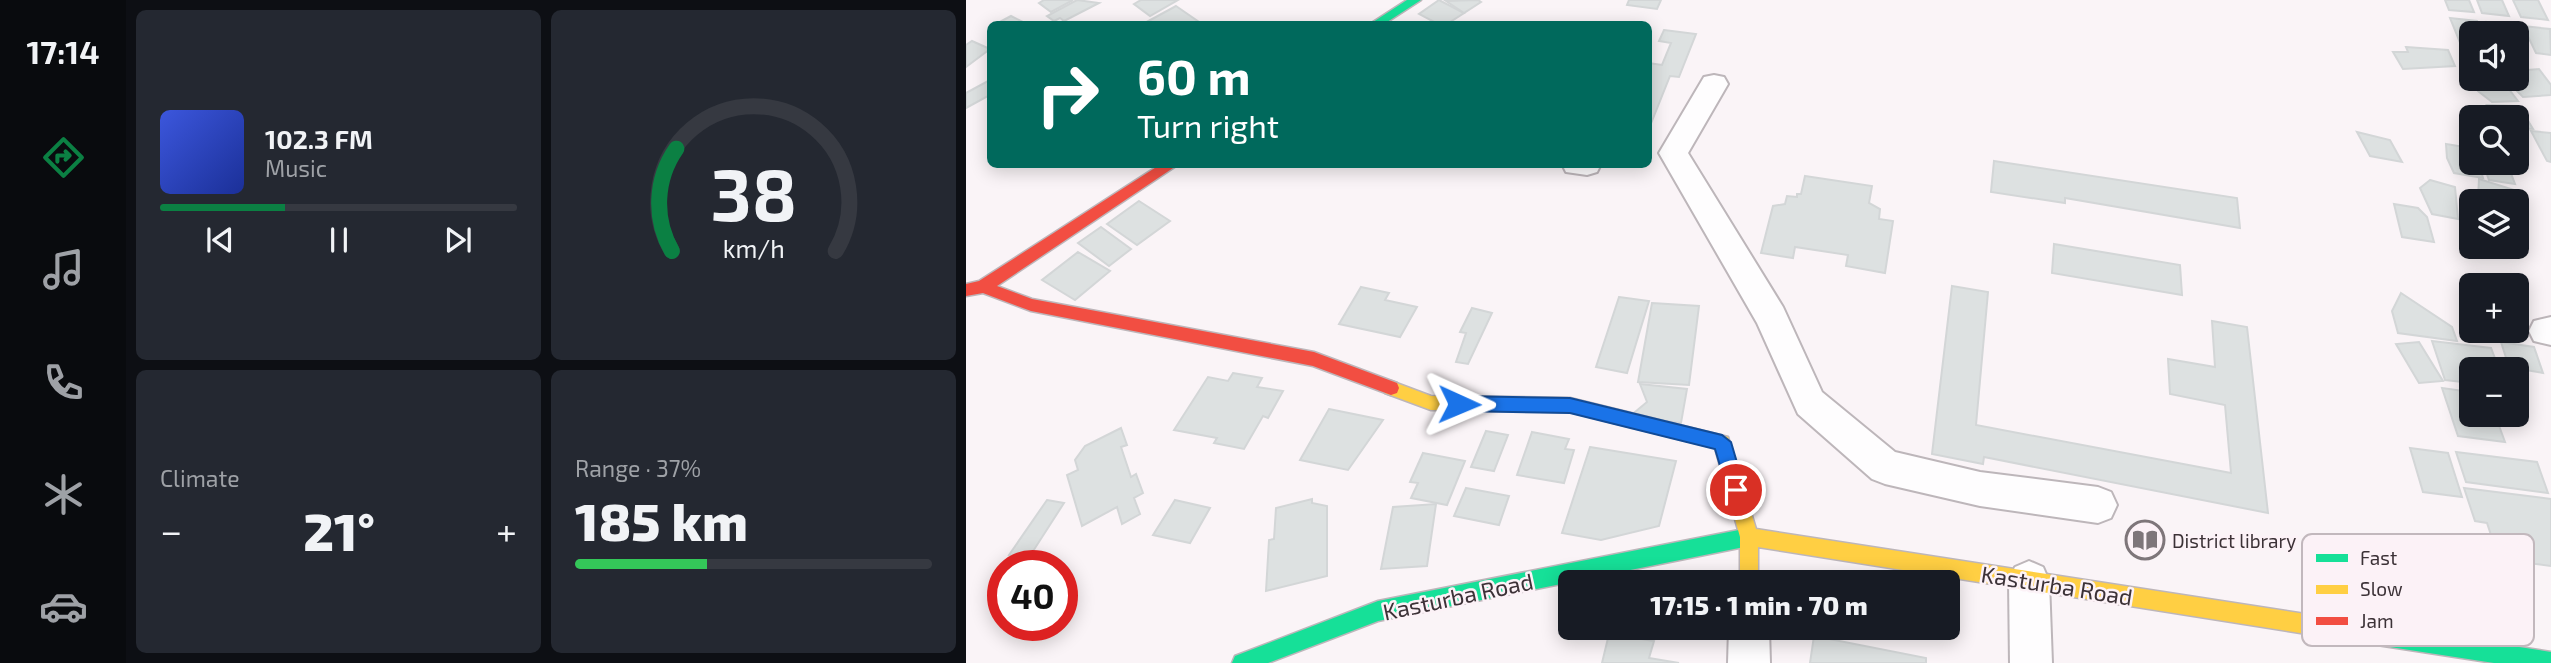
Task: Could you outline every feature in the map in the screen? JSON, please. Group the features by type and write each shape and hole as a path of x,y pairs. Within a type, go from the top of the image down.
{"street":[{"path":"1381,21 1415,0"},
{"path":"1714,85 1661,155 1771,317 1810,403 1885,467 1980,489 2098,505"},
{"path":"966,290 984,287 1166,168"},
{"path":"984,287 1031,305 1314,359 1431,403 1570,405 1722,442 1749,537 1749,570"},
{"name":"Kasturba Road","path":"1241,663 1378,611 1749,537 2302,623"},
{"path":"2029,581 2031,663"},
{"path":"1749,640 1749,663"},
{"name":"Kasturba Road","path":"2448,646 2551,662"}],"building":[{"path":"1044,0 1073,0 1051,12 1039,3"},
{"path":"1077,0 1099,3 1064,21 1060,18 1054,21 1047,16"},
{"path":"1141,0 1178,0 1150,16 1134,4"},
{"path":"1439,0 1464,13 1452,21 1432,21 1419,14"},
{"path":"1629,0 1661,0 1657,9 1627,5"},
{"path":"2445,0 2469,0 2474,12 2449,10"},
{"path":"2477,0 2502,0 2509,16 2482,13"},
{"path":"2513,0 2538,0 2548,20 2521,17"},
{"path":"1446,1 1481,2 1464,13"},
{"path":"1176,6 1198,21 1148,21"},
{"path":"1011,16 1021,21 1002,21"},
{"path":"2450,18 2477,21 2459,21 2459,40"},
{"path":"2529,27 2550,29 2551,55 2536,53 2529,38"},
{"path":"1664,30 1696,34 1679,77 1670,76 1652,121 1652,64 1662,65 1671,43 1659,41"},
{"path":"972,41 987,48 987,51 966,67 966,45"},
{"path":"2406,47 2448,50 2455,66 2403,69 2393,52 2408,52"},
{"path":"2539,69 2551,85 2551,95 2523,97 2517,91 2529,91 2529,70"},
{"path":"987,82 987,97 966,108 966,93"},
{"path":"2478,91 2510,91 2518,101 2492,102"},
{"path":"2531,131 2551,133 2551,162 2547,161"},
{"path":"2357,132 2390,140 2402,162 2370,156"},
{"path":"2446,144 2459,146 2459,174 2454,173 2447,158"},
{"path":"1994,161 2237,198 2240,228 2065,198 2065,203 1991,192"},
{"path":"2487,175 2512,175 2515,184 2489,180"},
{"path":"1805,176 1872,186 1869,203 1880,209 1879,219 1893,221 1885,273 1846,266 1848,255 1795,247 1793,258 1761,253 1773,206 1785,204 1787,196 1797,197 1797,194 1801,194"},
{"path":"2479,179 2511,189 2478,189"},
{"path":"2430,180 2455,187 2458,219 2432,214 2420,188"},
{"path":"1139,201 1170,221 1137,245 1107,224"},
{"path":"2394,204 2418,208 2427,217 2434,242 2402,237"},
{"path":"1101,227 1131,249 1109,266 1078,243"},
{"path":"2054,244 2180,265 2182,295 2052,273"},
{"path":"1078,252 1110,271 1075,300 1042,280"},
{"path":"1952,286 1988,292 1976,425 2231,473 2225,405 2170,394 2168,359 2215,367 2212,321 2247,327 2268,513 1984,457 1983,464 1932,454"},
{"path":"1361,287 1389,293 1385,300 1417,307 1400,337 1339,324"},
{"path":"2401,293 2452,327 2457,341 2398,333 2392,311"},
{"path":"1619,297 1649,301 1627,373 1596,367"},
{"path":"1652,303 1699,306 1689,385 1638,382"},
{"path":"1472,308 1492,313 1468,364 1456,362 1466,333 1460,332"},
{"path":"2432,341 2491,348 2494,357 2459,357 2459,382 2445,380"},
{"path":"2419,342 2443,381 2419,383 2396,344"},
{"path":"2501,343 2534,347 2543,373 2529,371 2529,357 2506,357"},
{"path":"1233,373 1262,378 1257,387 1283,391 1268,418 1263,416 1244,449 1214,443 1217,438 1174,430 1208,377 1228,381"},
{"path":"1640,384 1687,389 1681,423 1629,417 1647,402"},
{"path":"2442,388 2459,390 2459,427 2499,427 2505,442 2458,436"},
{"path":"1329,409 1383,420 1348,470 1300,460"},
{"path":"1121,428 1127,445 1121,447 1131,477 1136,474 1143,493 1134,498 1140,514 1122,524 1117,507 1082,526 1067,475 1078,470 1075,460 1085,446"},
{"path":"1486,431 1508,435 1494,471 1471,467"},
{"path":"1532,432 1569,439 1565,449 1574,450 1564,483 1517,475"},
{"path":"1590,447 1676,461 1659,526 1601,540 1562,533"},
{"path":"2410,448 2448,453 2462,497 2423,492"},
{"path":"2456,452 2537,462 2548,493 2466,482"},
{"path":"1423,453 1465,461 1447,505 1411,498 1418,483 1410,482"},
{"path":"1466,488 1509,496 1499,525 1454,516"},
{"path":"2464,488 2551,499 2551,566 2534,564 2534,534 2491,534 2487,523 2475,521"},
{"path":"1312,499 1312,503 1327,506 1327,576 1266,591 1269,540 1274,539 1276,508"},
{"path":"1047,500 1064,503 1034,550 1012,550"},
{"path":"1175,500 1210,508 1190,543 1153,535"},
{"path":"1436,504 1427,566 1381,569 1393,507"},
{"path":"1608,640 1648,640 1654,641 1649,658 1679,663 1602,663"},
{"path":"1813,640 1834,640 1926,658 1926,663 1810,663"}],"traffic: fast":[{"path":"1381,21 1415,0"},
{"path":"1242,663 1378,611 1749,537"},
{"path":"2448,646 2551,662"}],"traffic: slow":[{"path":"1391,388 1431,403 1570,405 1722,442 1749,537 1749,570"},
{"path":"1749,537 2302,623"}],"traffic: jam":[{"path":"966,290 983,287 1166,168"},
{"path":"983,287 1031,305 1314,359 1391,388"}],"place":[{"name":"District library","path":"2145,540"}],"route":[{"path":"1459,404 1570,405 1722,442 1736,490"}]}
